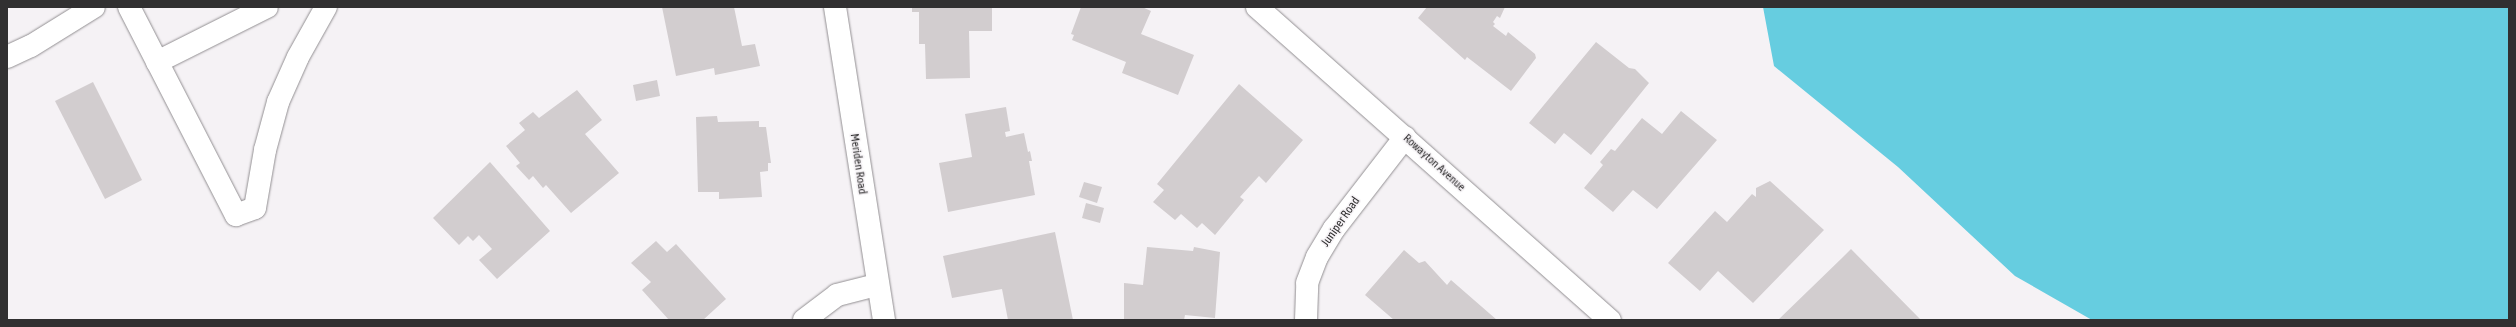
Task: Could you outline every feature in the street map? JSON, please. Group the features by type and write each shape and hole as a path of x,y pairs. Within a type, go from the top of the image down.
{"street":[{"path":"7,57 31,46 94,7"},
{"path":"129,7 236,215 255,208 265,150 278,102 298,58 326,7"},
{"path":"157,62 268,7"},
{"name":"Meriden Road","path":"835,7 876,285 884,320"},
{"name":"Rowayton Avenue","path":"1257,7 1610,320"},
{"name":"Juniper Road","path":"1306,320 1306,283 1318,257 1334,228 1405,137"},
{"path":"804,320 836,295 876,285"}],"water":[{"path":"1763,7 2509,7 2509,320 2092,320 2015,276 1898,167 1774,66"}],"building":[{"path":"662,7 734,7 742,46 755,44 760,66 715,75 714,68 676,76"},
{"path":"912,7 992,7 992,31 969,31 970,78 926,79 925,44 919,44 919,12 912,12"},
{"path":"1081,7 1142,7 1151,11 1141,34 1194,55 1178,95 1122,73 1126,62 1072,40 1074,35 1071,34"},
{"path":"1427,7 1505,7 1500,18 1497,16 1493,22 1495,24 1493,26 1506,36 1508,32 1535,54 1536,58 1511,91 1467,57 1465,60 1418,18"},
{"path":"1596,42 1629,68 1635,69 1649,83 1591,155 1564,133 1555,144 1529,123"},
{"path":"657,80 660,96 636,101 633,85"},
{"path":"93,82 142,180 105,199 55,101"},
{"path":"1239,84 1303,140 1266,183 1259,176 1240,197 1244,200 1215,235 1202,223 1197,228 1181,214 1175,220 1153,202 1164,190 1157,184"},
{"path":"577,90 602,120 585,134 619,173 571,213 546,185 543,188 533,176 529,180 516,166 520,163 506,146 525,130 519,123 533,112 539,118"},
{"path":"1006,107 1010,131 1005,132 1006,137 1024,133 1028,152 1030,151 1032,161 1029,161 1035,195 948,212 939,163 972,157 965,114"},
{"path":"1681,111 1717,140 1657,209 1633,190 1613,212 1584,188 1603,165 1600,162 1611,149 1615,151 1642,118 1662,134"},
{"path":"717,116 718,122 759,121 759,127 766,127 771,163 768,163 768,171 760,172 762,197 719,199 719,192 698,192 696,117"},
{"path":"490,162 550,231 497,279 479,260 492,249 479,235 473,241 468,236 459,245 433,218"},
{"path":"1770,181 1824,230 1753,303 1718,271 1700,291 1668,263 1715,211 1727,222 1752,194 1756,197 1756,188"},
{"path":"1084,182 1102,187 1097,203 1079,197"},
{"path":"1086,203 1104,208 1100,223 1082,218"},
{"path":"1055,232 1073,320 1008,320 1002,289 952,298 943,256"},
{"path":"656,241 667,252 676,244 726,299 703,320 669,320 642,290 651,282 631,263"},
{"path":"1147,247 1193,251 1194,247 1220,252 1215,318 1185,315 1184,320 1124,320 1124,283 1143,285"},
{"path":"1851,249 1921,320 1778,320 1842,258"},
{"path":"1404,250 1419,263 1425,261 1447,285 1451,280 1497,320 1394,320 1365,295"}]}
